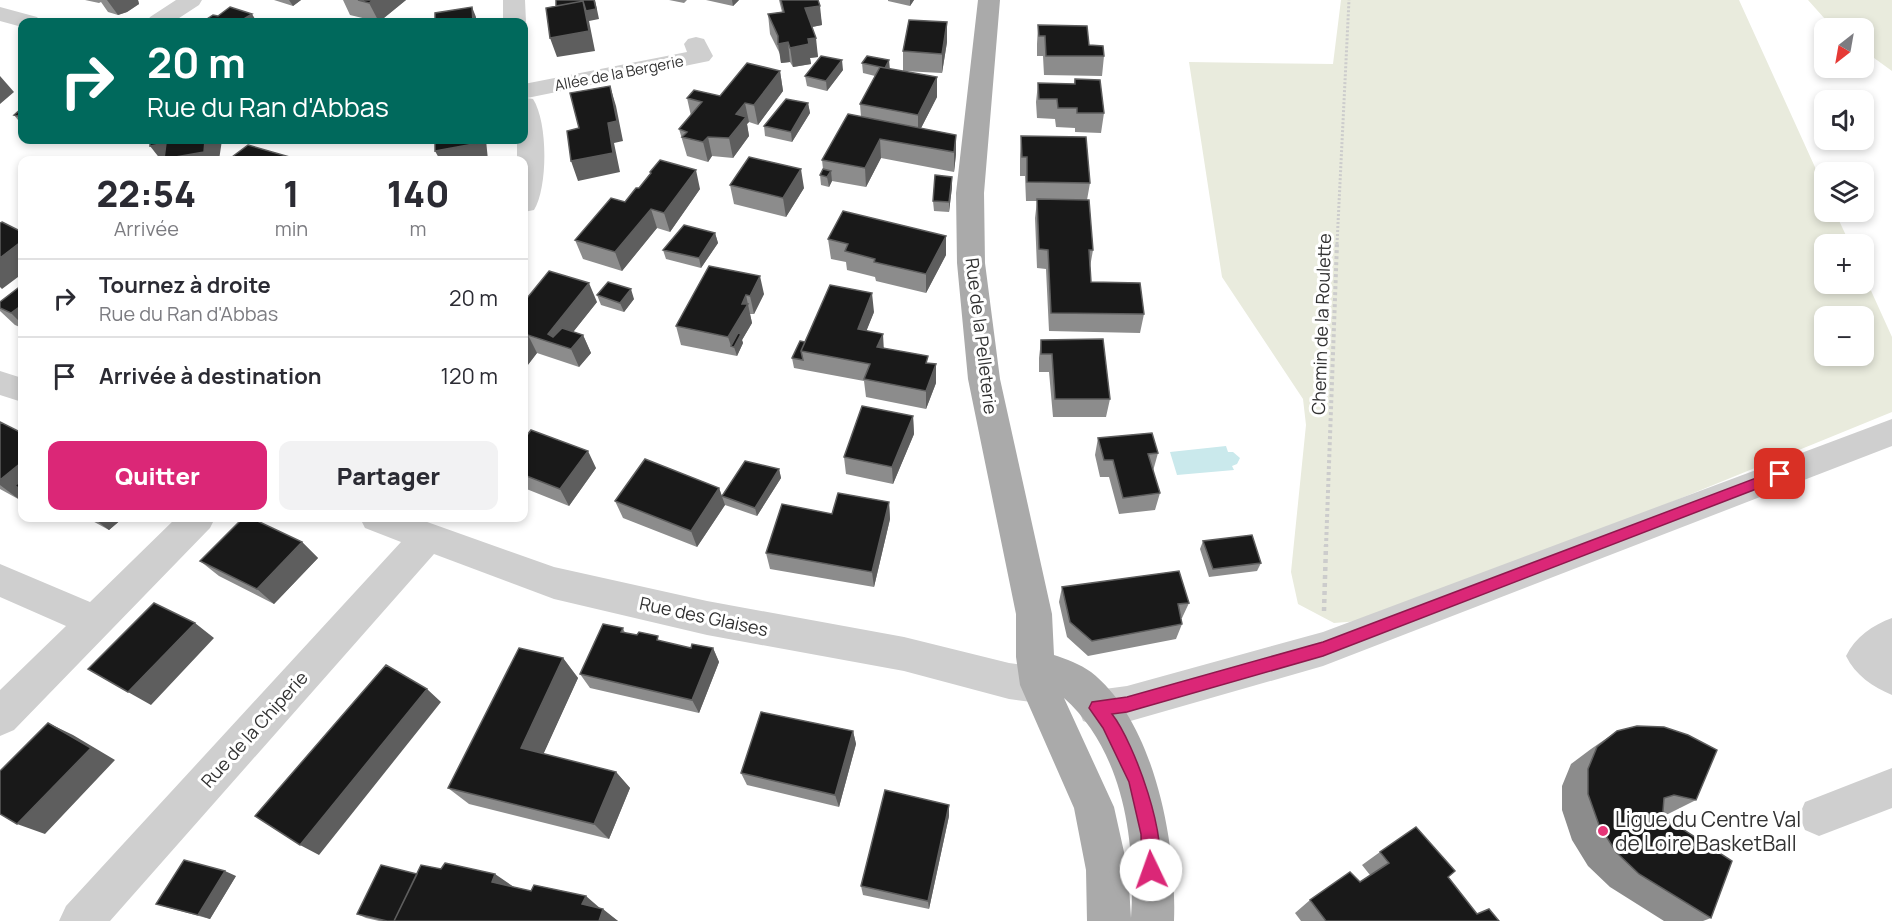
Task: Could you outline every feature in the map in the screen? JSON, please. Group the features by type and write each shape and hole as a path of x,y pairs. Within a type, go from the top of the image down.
{"main road":[{"name":"Rue de la Pelleterie","path":"989,0 970,193 971,263 984,379 1034,614 1038,677 1094,807 1107,870 1109,921"},
{"path":"1038,677 1055,672 1079,686 1109,723 1137,781 1149,834 1152,921"}],"street":[{"path":"164,18 191,0"},
{"path":"514,0 514,18"},
{"path":"0,14 18,19"},
{"name":"Allée de la Bergerie","path":"528,90 701,56 696,44"},
{"path":"528,126 531,180 528,190"},
{"path":"0,383 18,389"},
{"path":"1097,708 1127,704 1323,649 1892,432"},
{"path":"0,717 194,522"},
{"name":"Rue des Glaises","path":"388,522 554,583 707,618 904,654 1009,681 1038,677"},
{"name":"Rue de la Chiperie","path":"81,921 427,537"},
{"path":"0,580 96,622"},
{"path":"1892,635 1865,656 1892,677"},
{"path":"1819,816 1892,788"}],"path":[{"name":"Chemin de la Roulette","path":"1323,649 1337,247 1349,0"}],"shaded area":[{"path":"1341,0 1739,0 1814,165 1814,222 1840,222 1845,234 1814,234 1814,294 1873,294 1892,337 1892,412 1385,619 1334,623 1298,604 1291,572 1306,425 1303,399 1222,277 1189,62 1333,64"},
{"path":"1808,0 1892,0 1892,71 1874,58 1874,18 1824,18"}],"water":[{"path":"1226,446 1228,452 1233,452 1240,458 1237,464 1232,466 1234,470 1177,475 1170,452"}],"building":[{"path":"556,0 594,0 596,9 586,11 583,1 556,6"},
{"path":"781,0 818,0 820,6 805,8 816,38 808,39 809,44 790,48 788,42 778,44 778,36 768,14 784,12"},
{"path":"583,1 589,31 550,38 546,8"},
{"path":"230,7 252,14 246,18 208,18 213,15 218,16"},
{"path":"472,7 473,18 435,18 435,13"},
{"path":"909,20 947,22 942,54 903,51"},
{"path":"1038,25 1087,26 1089,45 1103,46 1104,56 1046,56 1045,36 1039,36"},
{"path":"821,56 842,60 826,81 805,76"},
{"path":"867,56 889,60 885,68 862,63"},
{"path":"747,63 780,71 754,105 745,103 736,114 746,117 729,138 708,137 703,142 682,137 687,132 679,129 702,102 687,98 694,90 720,96"},
{"path":"880,67 937,77 918,115 860,104"},
{"path":"1075,79 1100,80 1104,113 1077,113 1077,108 1058,108 1057,99 1039,99 1038,83 1075,84"},
{"path":"610,86 617,121 608,123 613,153 571,161 567,131 579,128 570,93"},
{"path":"786,99 808,103 791,132 764,126"},
{"path":"848,114 956,135 954,152 880,139 865,168 822,160"},
{"path":"1021,136 1086,137 1090,183 1027,182 1027,157 1022,157"},
{"path":"166,144 205,144 204,152 164,156"},
{"path":"435,144 474,144 435,151"},
{"path":"248,145 286,156 233,156"},
{"path":"749,157 801,169 783,198 730,185"},
{"path":"660,160 696,170 664,213 651,209 615,252 575,240 611,198 625,202"},
{"path":"823,169 831,171 827,177 820,175"},
{"path":"935,175 952,177 949,202 933,201"},
{"path":"1037,199 1089,200 1093,250 1089,250 1091,282 1140,283 1144,314 1051,313 1048,250 1039,249"},
{"path":"843,211 946,236 926,274 874,262 875,259 845,251 848,244 828,239"},
{"path":"0,223 18,230 18,244 0,258"},
{"path":"684,225 715,233 699,258 663,250"},
{"path":"709,266 760,276 750,296 746,295 742,304 748,304 728,337 676,326"},
{"path":"549,271 589,283 548,334 553,337 562,328 583,335 571,349 528,335 528,297"},
{"path":"608,282 631,289 620,303 597,295"},
{"path":"830,285 872,293 858,329 883,334 877,347 928,356 926,363 936,364 926,391 864,379 870,364 801,351"},
{"path":"18,288 18,308 11,313 0,308 0,302"},
{"path":"738,333 741,334 734,347 731,346"},
{"path":"1103,339 1110,399 1055,399 1052,354 1041,354 1041,340"},
{"path":"800,341 805,342 801,351 803,360 792,358"},
{"path":"862,406 913,416 892,467 844,457"},
{"path":"0,422 18,431 18,465 0,480"},
{"path":"531,430 588,451 560,489 528,477 528,434"},
{"path":"1152,433 1158,453 1148,454 1160,493 1123,498 1113,460 1104,460 1098,438"},
{"path":"645,459 719,488 691,531 615,501"},
{"path":"745,461 779,469 755,508 722,496"},
{"path":"838,493 889,502 872,572 766,553 782,504 832,514"},
{"path":"239,522 260,522 302,542 257,589 200,561"},
{"path":"1252,535 1261,563 1213,569 1203,541"},
{"path":"1179,571 1189,603 1178,604 1182,624 1092,641 1070,622 1062,587"},
{"path":"154,603 195,623 128,692 88,669"},
{"path":"603,624 623,628 621,632 637,635 639,632 658,636 657,640 691,648 692,644 713,648 692,700 580,674"},
{"path":"519,648 563,658 521,748 616,772 594,824 448,788"},
{"path":"386,665 427,689 300,845 255,816"},
{"path":"761,712 853,731 835,795 741,773"},
{"path":"48,723 91,748 17,824 0,814 0,771"},
{"path":"1637,726 1664,727 1688,735 1717,750 1696,800 1674,795 1664,798 1663,811 1670,821 1732,861 1711,918 1639,874 1616,852 1599,825 1588,794 1588,769 1597,747 1617,731"},
{"path":"885,790 949,805 928,901 861,886"},
{"path":"1416,827 1455,871 1448,877 1477,914 1489,909 1499,921 1326,921 1310,900 1350,872 1360,882 1389,863 1380,852"},
{"path":"184,860 225,871 198,915 156,904"},
{"path":"445,863 495,874 492,882 531,891 534,885 586,896 582,904 603,909 599,921 394,921 421,865 441,869"},
{"path":"381,865 417,874 394,921 357,914"}],"place":[{"name":"Ligue du Centre Val de Loire BasketBall","path":"1603,831"}],"route":[{"path":"1151,870 1149,834 1137,781 1109,723 1097,708 1127,704 1323,649 1780,474"}]}
